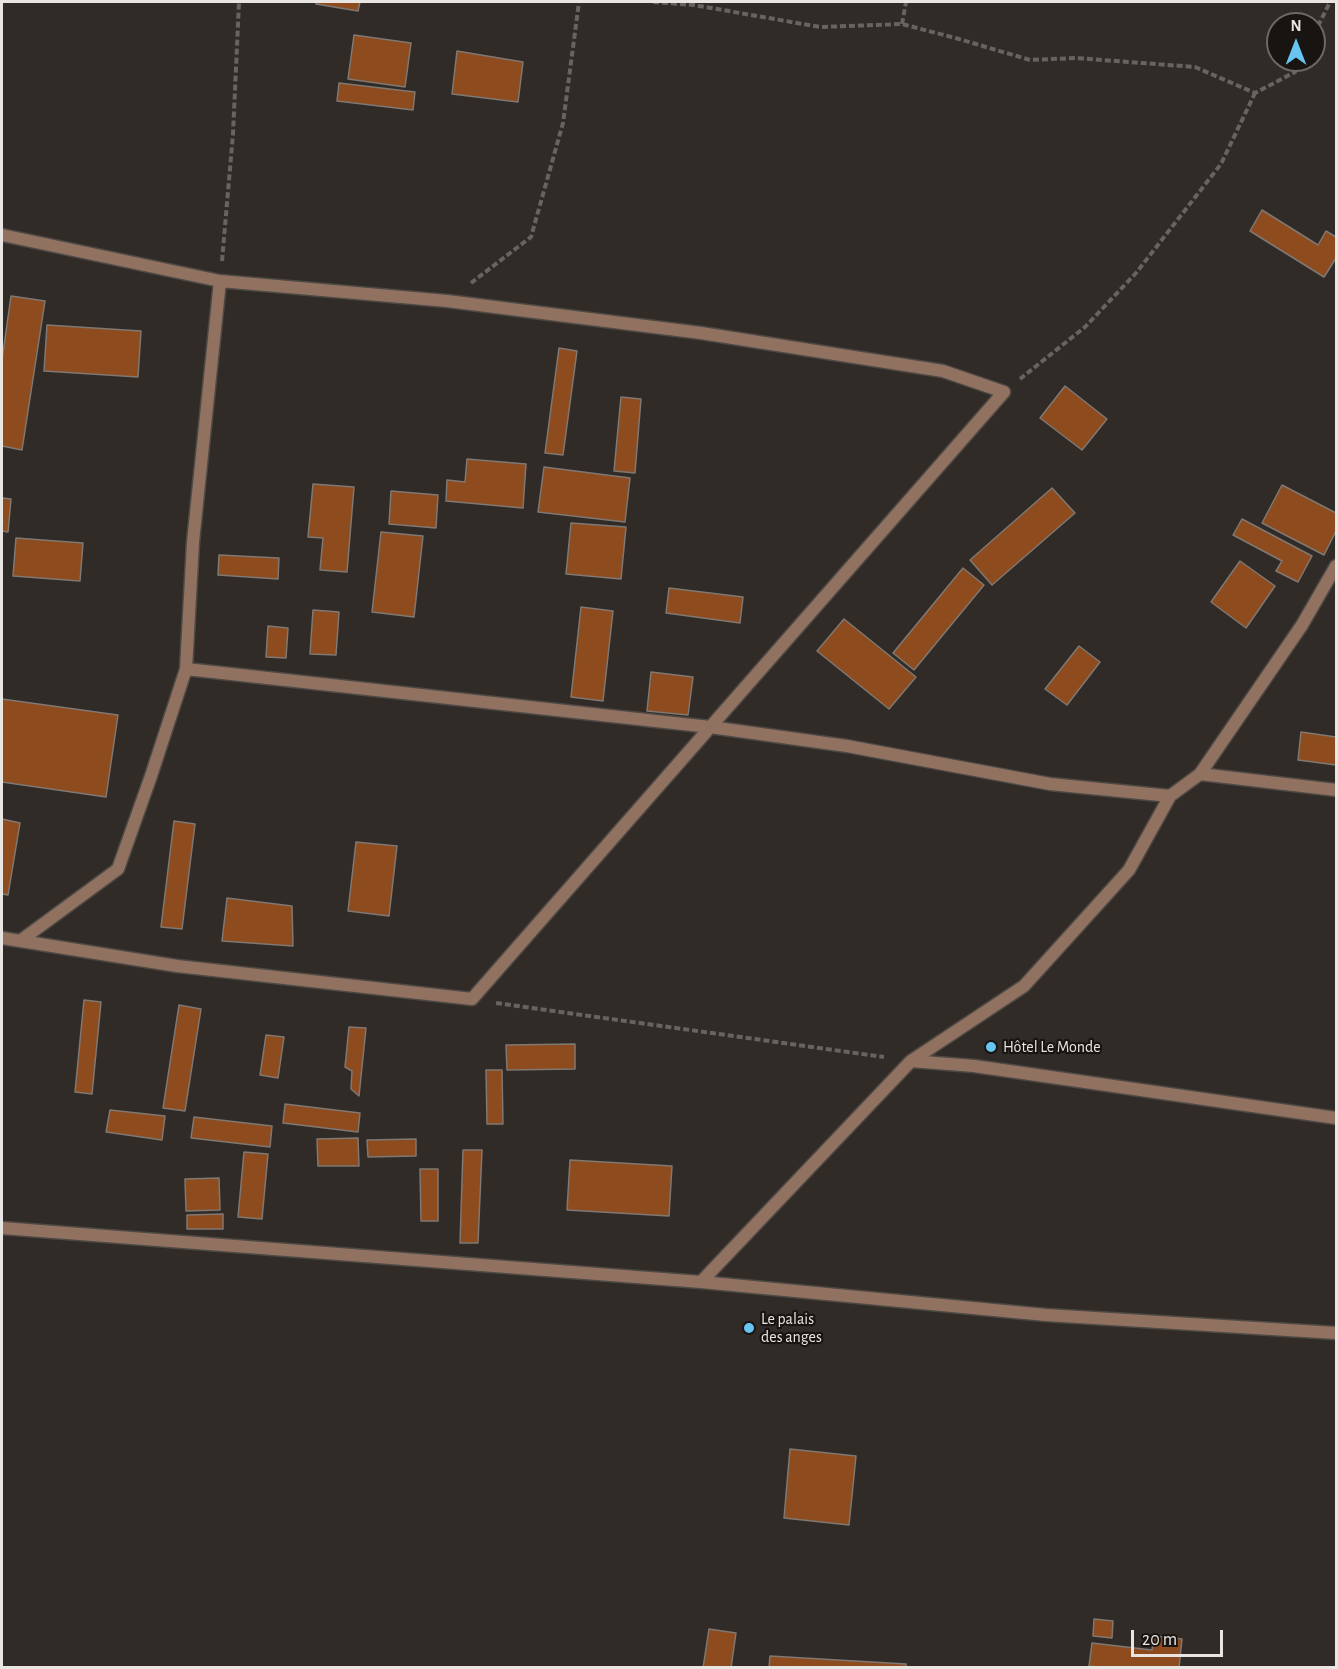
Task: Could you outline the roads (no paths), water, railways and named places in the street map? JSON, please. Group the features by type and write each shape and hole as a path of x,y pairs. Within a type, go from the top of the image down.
{"street":[{"path":"2,235 220,280 447,301 701,333 931,369 1004,392 472,999 177,966 2,938"},
{"path":"20,940 118,869 186,669 193,543 220,280"},
{"path":"700,1282 911,1061 1024,986 1129,870 1170,796 1200,774 1302,625 1336,566"},
{"path":"186,669 710,727 847,746 1050,784 1170,796"},
{"path":"1200,774 1336,790"},
{"path":"911,1061 974,1066 1336,1118"},
{"path":"2,1228 700,1282 1046,1315 1336,1332"}],"place":[{"name":"Hôtel Le Monde","path":"991,1047"},
{"name":"Le palais des anges","path":"749,1328"}]}
